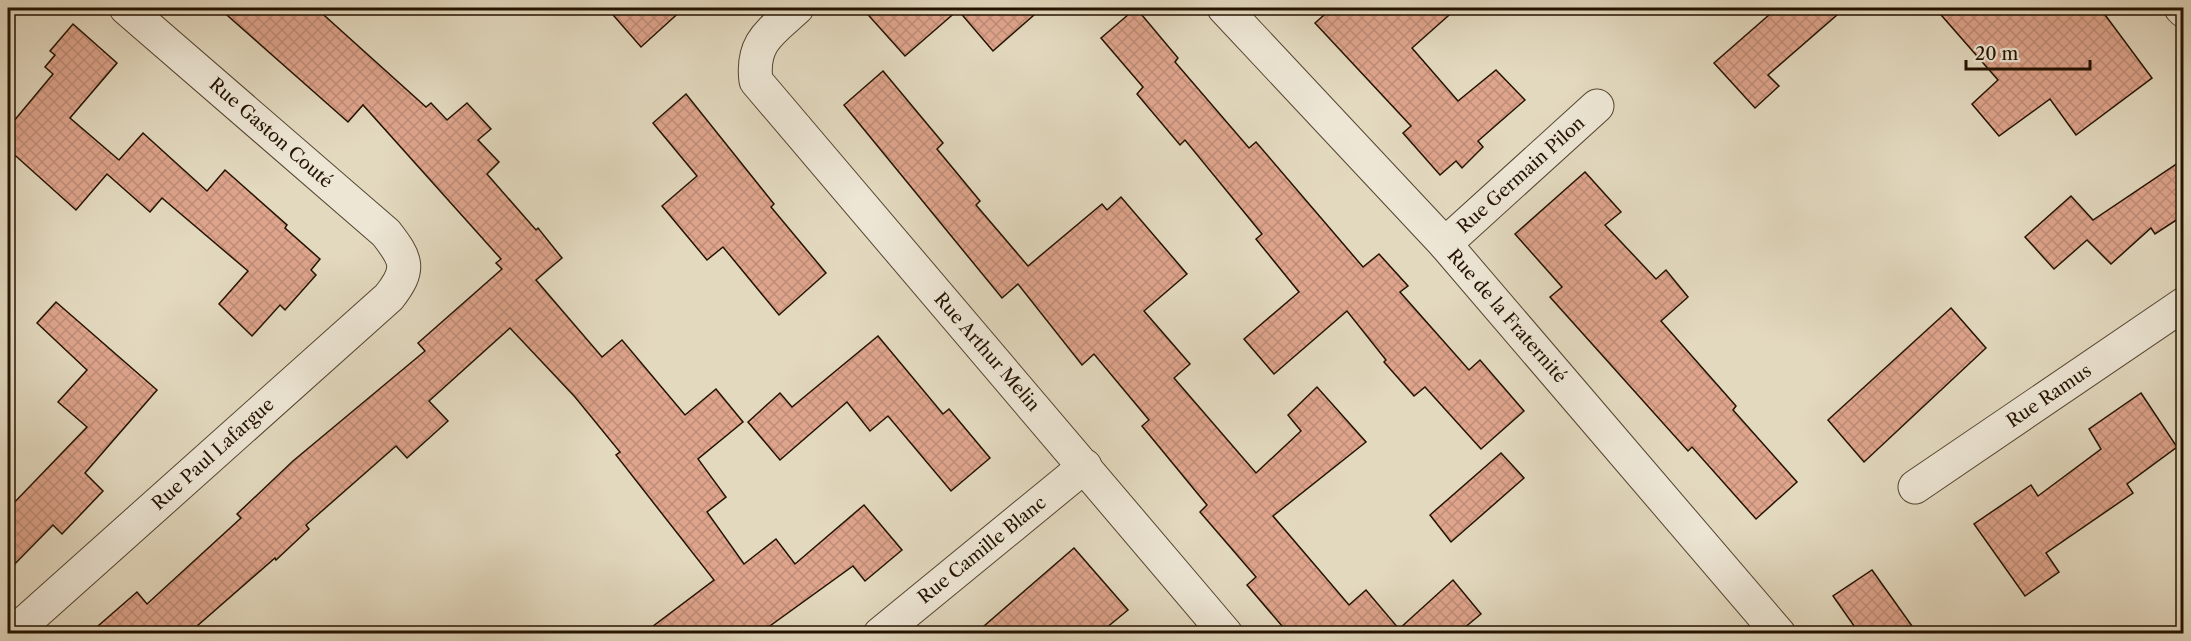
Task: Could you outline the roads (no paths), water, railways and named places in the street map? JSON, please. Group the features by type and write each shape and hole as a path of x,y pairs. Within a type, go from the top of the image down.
{"street":[{"name":"Rue Gaston Couté","path":"126,8 386,233 400,250 406,267"},
{"name":"Rue Arthur Melin","path":"797,8 765,38 756,51 756,81 1226,633"},
{"name":"Rue de la Fraternité","path":"1224,8 1445,244 1779,633"},
{"path":"2181,8 2184,11"},
{"name":"Rue Germain Pilon","path":"1445,244 1597,106"},
{"name":"Rue Paul Lafargue","path":"12,633 389,297 400,283 406,267"},
{"name":"Rue Ramus","path":"1915,487 2184,304"},
{"name":"Rue Camille Blanc","path":"880,633 1085,466"}]}
